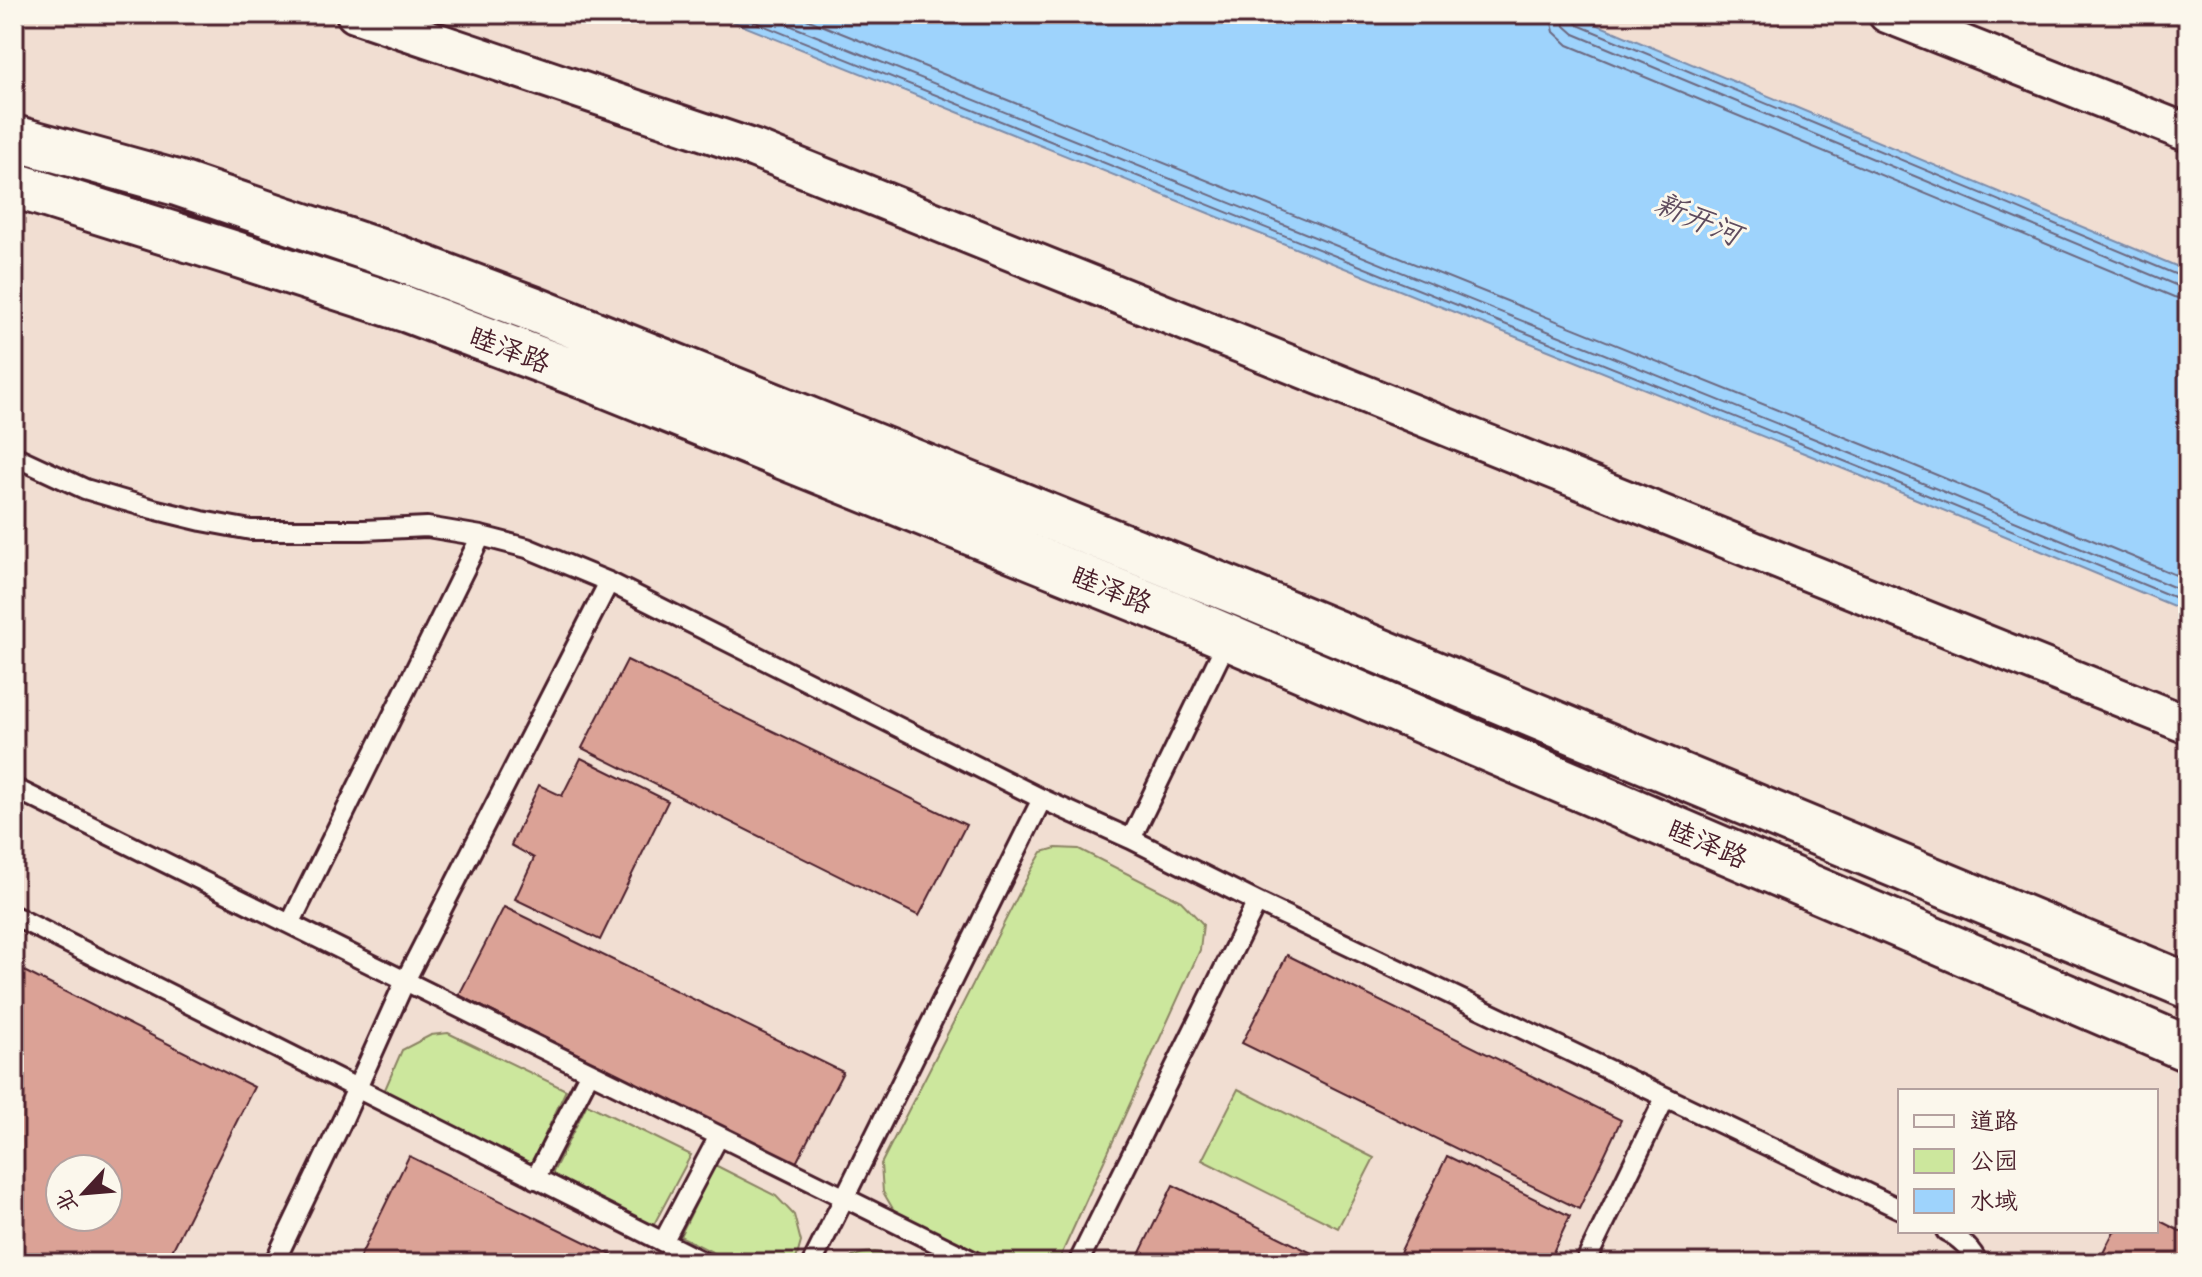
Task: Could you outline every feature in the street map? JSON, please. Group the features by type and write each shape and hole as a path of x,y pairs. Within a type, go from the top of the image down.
{"street":[{"path":"355,14 755,149 2188,725"},
{"path":"1887,14 2188,133"},
{"name":"睦泽路","path":"14,138 177,183 533,309 1238,617 2188,1049"},
{"name":"睦泽路","path":"14,185 422,316 745,440 1238,617 2188,986"}],"lane":[{"path":"14,456 85,489 116,499 251,530 427,527 527,548 609,582 1042,799 1898,1208"},
{"path":"290,924 481,536"},
{"path":"274,1263 405,981 609,582"},
{"path":"1131,839 1238,617"},
{"path":"14,788 977,1263"},
{"path":"812,1263 1042,799"},
{"path":"1078,1263 1257,902"},
{"path":"14,916 705,1263"},
{"path":"535,1179 590,1072"},
{"path":"1585,1263 1665,1098"},
{"path":"663,1242 719,1136"},
{"path":"1950,1233 1978,1263"}],"green space":[{"path":"1056,848 1079,849 1181,901 1203,924 1200,950 1058,1262 1002,1263 896,1214 883,1192 881,1164 1029,874 1042,852"},
{"path":"448,1033 566,1090 530,1167 383,1094 402,1050 431,1035"},
{"path":"1238,1089 1374,1158 1338,1228 1202,1160"},
{"path":"587,1104 691,1155 652,1228 551,1176"},
{"path":"715,1165 776,1196 794,1215 801,1242 795,1263 734,1263 680,1236"},
{"path":"875,1252 905,1263 843,1263 854,1256"}],"water":[{"name":"新开河","path":"714,14 1572,14 2188,271 2188,612 1861,476"}],"building":[{"path":"627,660 966,825 919,916 582,748"},
{"path":"581,758 668,801 600,940 515,899 534,858 511,845 539,785 562,796"},
{"path":"504,907 843,1072 796,1163 459,995"},
{"path":"1287,955 1621,1120 1579,1209 1242,1043"},
{"path":"14,966 254,1087 166,1263 14,1263"},
{"path":"409,1156 628,1263 357,1263"},
{"path":"1447,1156 1570,1216 1548,1263 1395,1263"},
{"path":"1173,1185 1332,1263 1135,1263"},
{"path":"2158,1220 2188,1235 2188,1263 2098,1263 2113,1233 2158,1233"}]}
